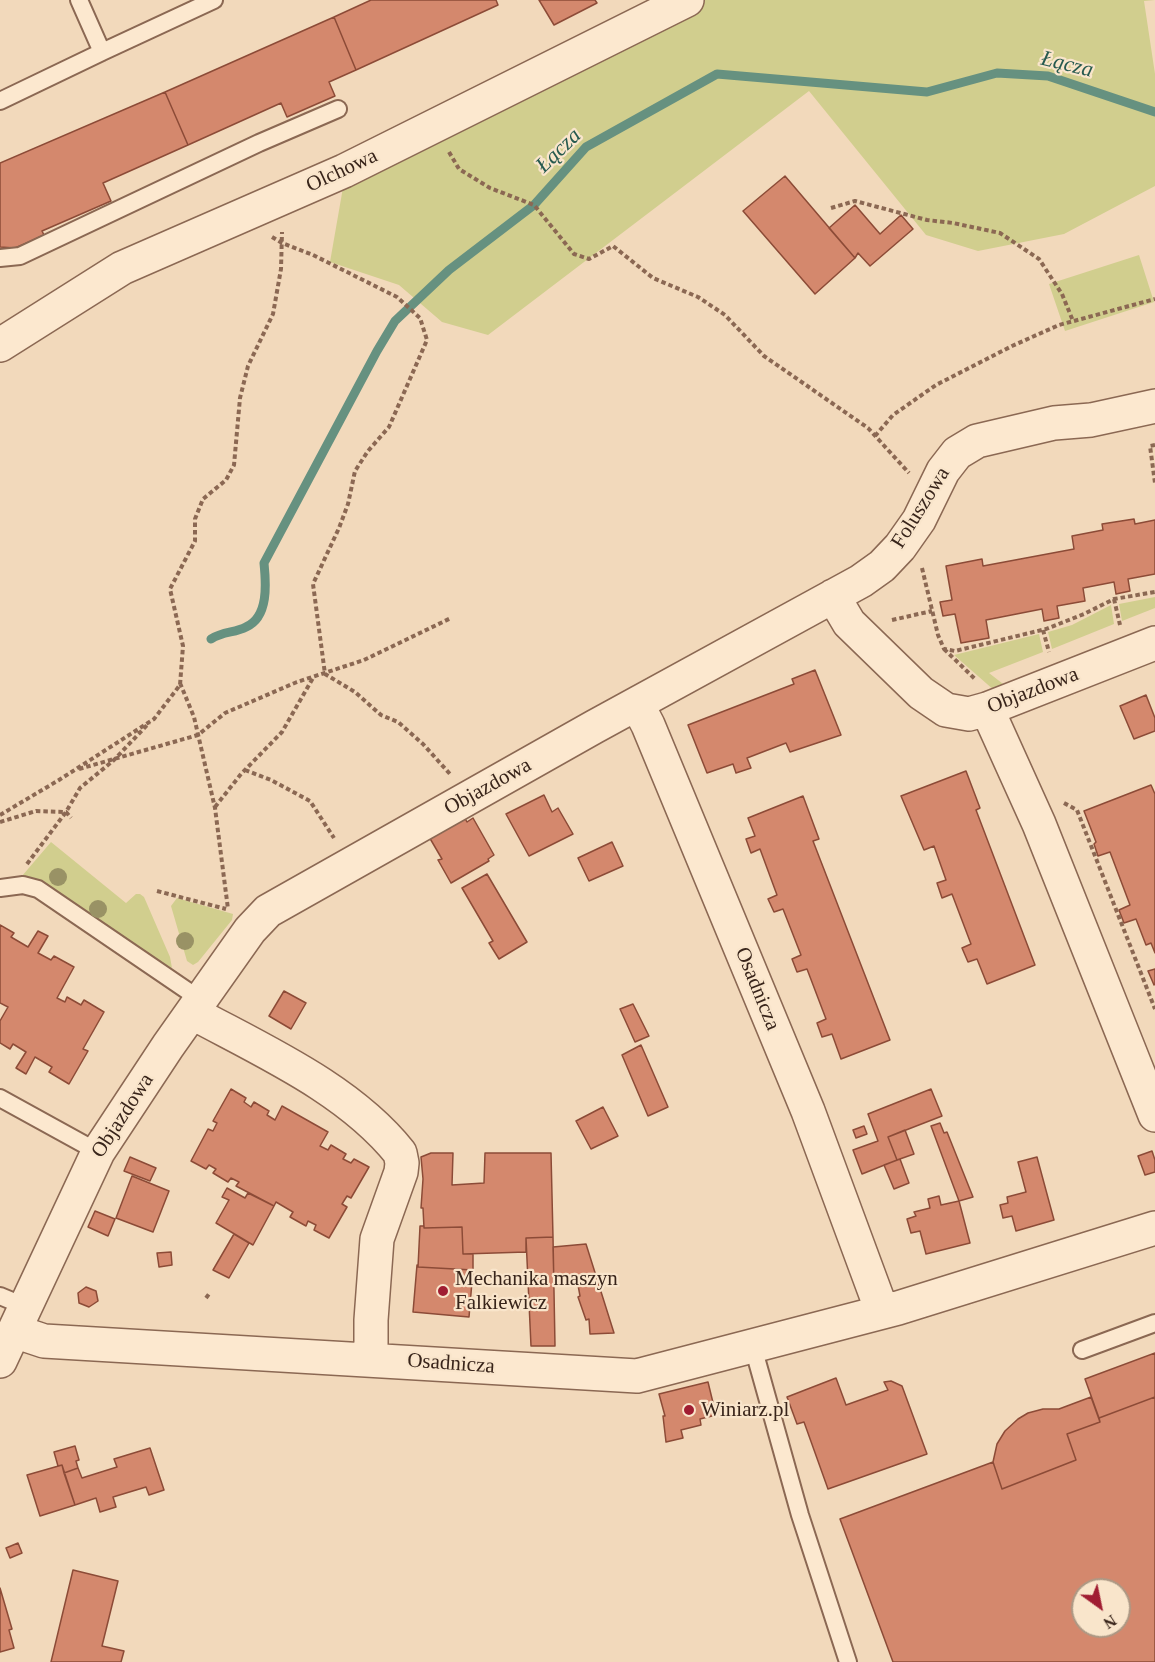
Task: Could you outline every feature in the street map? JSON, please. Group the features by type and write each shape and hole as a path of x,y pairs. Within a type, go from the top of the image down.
{"street":[{"name":"Olchowa","path":"0,345 122,268 344,171 687,0"},
{"name":"Foluszowa","path":"833,596 861,581 882,566 900,547 912,530 943,471 957,453 977,441 1054,423 1091,420 1155,406"},
{"name":"Objazdowa","path":"0,1361 13,1311 98,1152 197,1006 243,915 268,911 833,596 849,623 921,693 946,710 969,714 1155,643"},
{"name":"Osadnicza","path":"637,704 648,725 808,1111 882,1311"},
{"path":"987,709 1039,824 1155,1115"},
{"path":"197,1006 324,1084 353,1107 400,1153 401,1172 377,1239 371,1320 371,1359"},
{"name":"Osadnicza","path":"13,1311 44,1341 637,1376 882,1311 1155,1228"}],"lane":[{"path":"79,0 102,52"},
{"path":"0,101 214,0"},
{"path":"0,258 20,256 259,143 338,109"},
{"path":"4,887 23,885 38,889 197,1006"},
{"path":"0,1098 98,1152"},
{"path":"1082,1350 1155,1323"},
{"path":"753,1347 800,1515 848,1662"}],"path":[{"path":"440,123 449,154 459,169 490,188 534,205 574,254 589,259 614,246 653,279 698,297 725,315 764,356 868,428 930,496"},
{"path":"243,915 194,717 180,683 183,646 170,589 195,541 195,519 203,499 226,480 234,465 240,398 248,366 273,314 281,269 283,198"},
{"path":"831,208 855,201 927,220 1000,233 1039,259 1062,294 1073,321"},
{"path":"241,216 282,243 313,255 397,297 420,318 427,340 389,427 368,451 355,471 348,504 313,584 325,674"},
{"path":"875,436 893,416 936,385 1012,346 1059,325 1155,299"},
{"path":"1155,445 1150,446 1155,483"},
{"path":"912,530 938,635 944,649 955,651 1046,629 1114,599 1155,592"},
{"path":"73,771 198,735 225,713 297,682 364,660 451,618"},
{"path":"325,674 355,692 381,715 398,722 423,744 454,778 468,799"},
{"path":"215,808 245,770 282,732 313,677"},
{"path":"4,887 66,812 80,788 114,760 154,718 180,683"},
{"path":"0,815 154,718"},
{"path":"245,770 271,780 310,801 335,840"},
{"path":"0,822 36,811 66,812 71,818"},
{"path":"157,891 243,915"}],"shaded area":[{"path":"676,0 1155,0 1144,1 1155,74 1155,186 1064,234 978,251 926,235 809,91 488,335 442,322 399,285 330,262 345,176"},
{"path":"1139,255 1154,302 1065,331 1049,284"},
{"path":"1155,597 1155,608 1122,621 1119,604"},
{"path":"1111,605 1114,624 1052,649 1048,632 1072,625"},
{"path":"1039,634 1043,652 989,673 1007,687 995,691 954,655"},
{"path":"51,842 126,903 136,894 144,897 170,957 172,968 60,893 22,876"},
{"path":"177,898 233,914 232,920 198,962 193,965 187,961 171,906"}],"building":[{"path":"371,0 496,0 498,5 356,70 334,17"},
{"path":"539,0 595,0 597,3 554,25"},
{"path":"334,17 356,70 329,82 335,96 287,117 281,103 188,145 165,92"},
{"path":"165,92 188,145 103,183 111,201 42,231 44,235 15,248 0,247 0,163"},
{"path":"785,176 855,258 815,294 743,211"},
{"path":"855,205 880,234 901,215 913,229 870,266 858,253 855,258 829,228"},
{"path":"1134,519 1135,524 1155,520 1155,574 1128,579 1130,591 1116,594 1114,582 1083,588 1085,601 1057,606 1059,618 1044,621 1042,609 986,620 989,638 961,643 955,614 943,616 940,602 952,600 946,566 982,559 983,566 1074,549 1072,536 1103,530 1102,524"},
{"path":"815,670 841,735 790,752 786,743 747,758 751,768 736,773 733,764 707,773 688,725 794,684 792,679"},
{"path":"1146,695 1155,718 1155,731 1134,739 1120,706"},
{"path":"966,771 980,808 976,810 1035,965 987,984 977,959 968,962 962,948 971,944 952,894 942,898 937,883 946,880 934,846 924,850 901,796"},
{"path":"1151,785 1155,794 1155,953 1151,943 1146,945 1136,919 1124,923 1119,910 1130,905 1110,852 1098,856 1094,844 1096,842 1084,811"},
{"path":"544,795 552,812 558,808 573,834 529,856 506,814"},
{"path":"803,796 819,839 813,841 890,1040 841,1059 832,1034 822,1037 817,1023 826,1019 807,969 797,972 792,959 801,955 783,909 774,912 768,899 777,895 760,849 751,853 746,839 755,836 748,818"},
{"path":"463,815 467,822 473,818 494,855 488,859 489,861 451,883 438,860 442,859 428,835"},
{"path":"612,842 623,866 589,881 578,858"},
{"path":"487,874 527,942 499,959 489,943 493,941 462,888"},
{"path":"0,925 14,933 11,937 28,947 38,931 48,936 38,953 51,960 54,956 74,967 57,998 65,1002 67,997 81,1005 84,1000 104,1012 83,1049 88,1051 69,1084 49,1072 52,1067 35,1057 26,1074 16,1068 26,1052 13,1044 10,1049 0,1043 0,1021 8,1007 0,1003"},
{"path":"1155,969 1155,984 1154,985 1148,971"},
{"path":"284,991 306,1003 291,1029 269,1016"},
{"path":"633,1004 649,1036 635,1042 620,1009"},
{"path":"641,1045 668,1107 648,1116 622,1055"},
{"path":"231,1089 246,1098 244,1102 251,1107 254,1102 269,1111 267,1115 275,1120 282,1106 328,1132 320,1146 328,1150 331,1145 346,1154 343,1159 351,1163 354,1159 369,1167 351,1198 347,1196 342,1204 347,1207 329,1238 314,1230 316,1225 308,1221 306,1226 290,1217 293,1212 276,1202 274,1206 236,1186 239,1182 231,1178 228,1182 213,1173 216,1169 209,1165 206,1169 191,1161 208,1129 213,1131 217,1123 213,1121"},
{"path":"931,1089 942,1116 888,1137 897,1160 862,1174 853,1150 878,1141 868,1114"},
{"path":"603,1107 618,1136 591,1149 576,1121"},
{"path":"940,1123 944,1133 947,1132 973,1197 959,1201 931,1126"},
{"path":"864,1126 867,1134 856,1138 853,1130"},
{"path":"905,1130 914,1154 897,1160 888,1137"},
{"path":"1152,1151 1155,1172 1145,1175 1138,1156"},
{"path":"431,1153 453,1153 452,1185 484,1183 485,1153 551,1153 553,1237 526,1238 526,1252 463,1254 462,1227 424,1228 423,1208 421,1208 423,1179 421,1157"},
{"path":"130,1157 156,1168 150,1181 124,1171"},
{"path":"1037,1157 1054,1220 1016,1231 1012,1216 1003,1218 1000,1205 1008,1203 1007,1197 1026,1192 1018,1162"},
{"path":"900,1159 909,1183 894,1189 884,1165"},
{"path":"132,1176 169,1191 153,1232 116,1218"},
{"path":"227,1188 245,1198 248,1193 274,1206 253,1245 216,1223 229,1200 222,1197"},
{"path":"939,1196 941,1205 959,1201 970,1243 926,1254 920,1231 911,1233 907,1219 916,1216 914,1212 930,1208 928,1199"},
{"path":"95,1211 115,1219 108,1236 88,1227"},
{"path":"420,1226 424,1228 462,1227 463,1254 473,1254 473,1270 418,1267"},
{"path":"234,1234 249,1243 229,1278 213,1270"},
{"path":"553,1237 555,1346 531,1346 526,1238"},
{"path":"586,1244 614,1333 590,1334 589,1319 586,1320 578,1297 580,1296 578,1285 554,1285 553,1247"},
{"path":"171,1252 172,1265 159,1267 157,1253"},
{"name":"Mechanika maszyn Falkiewicz","path":"417,1265 418,1267 473,1270 469,1317 413,1312"},
{"path":"86,1287 96,1291 98,1301 89,1307 79,1303 78,1293"},
{"path":"1155,1353 1155,1397 1099,1418 1085,1379"},
{"path":"836,1378 846,1405 888,1390 884,1382 891,1381 902,1386 927,1454 828,1489 804,1422 797,1424 787,1397"},
{"name":"Winiarz.pl","path":"708,1382 716,1415 700,1419 701,1425 681,1430 683,1438 666,1442 663,1416 665,1416 659,1394"},
{"path":"1091,1397 1100,1422 1067,1434 1076,1460 1002,1489 993,1462 997,1444 1005,1431 1028,1413 1043,1409 1059,1409"},
{"path":"1155,1397 1155,1662 893,1662 840,1519 993,1462 1002,1489 1076,1460 1067,1434 1100,1422 1099,1418"},
{"path":"75,1446 79,1460 76,1461 78,1468 64,1473 62,1465 58,1466 54,1452"},
{"path":"150,1448 164,1490 149,1495 146,1487 113,1497 116,1507 100,1512 96,1498 75,1505 64,1473 78,1468 82,1478 117,1467 114,1459"},
{"path":"62,1465 75,1505 40,1516 27,1475"},
{"path":"18,1543 22,1553 10,1558 6,1548"},
{"path":"73,1570 118,1581 102,1646 124,1651 121,1662 51,1662"},
{"path":"0,1588 12,1629 9,1630 14,1648 0,1652"}],"waterway":[{"name":"Łącza","path":"211,639 246,627 259,616 264,599 264,563 395,321 449,270 534,205 586,147 717,74 927,92 997,73 1048,76 1155,112"}],"place":[{"name":"Mechanika maszyn Falkiewicz","path":"443,1291"},
{"name":"Winiarz.pl","path":"689,1410"}]}
